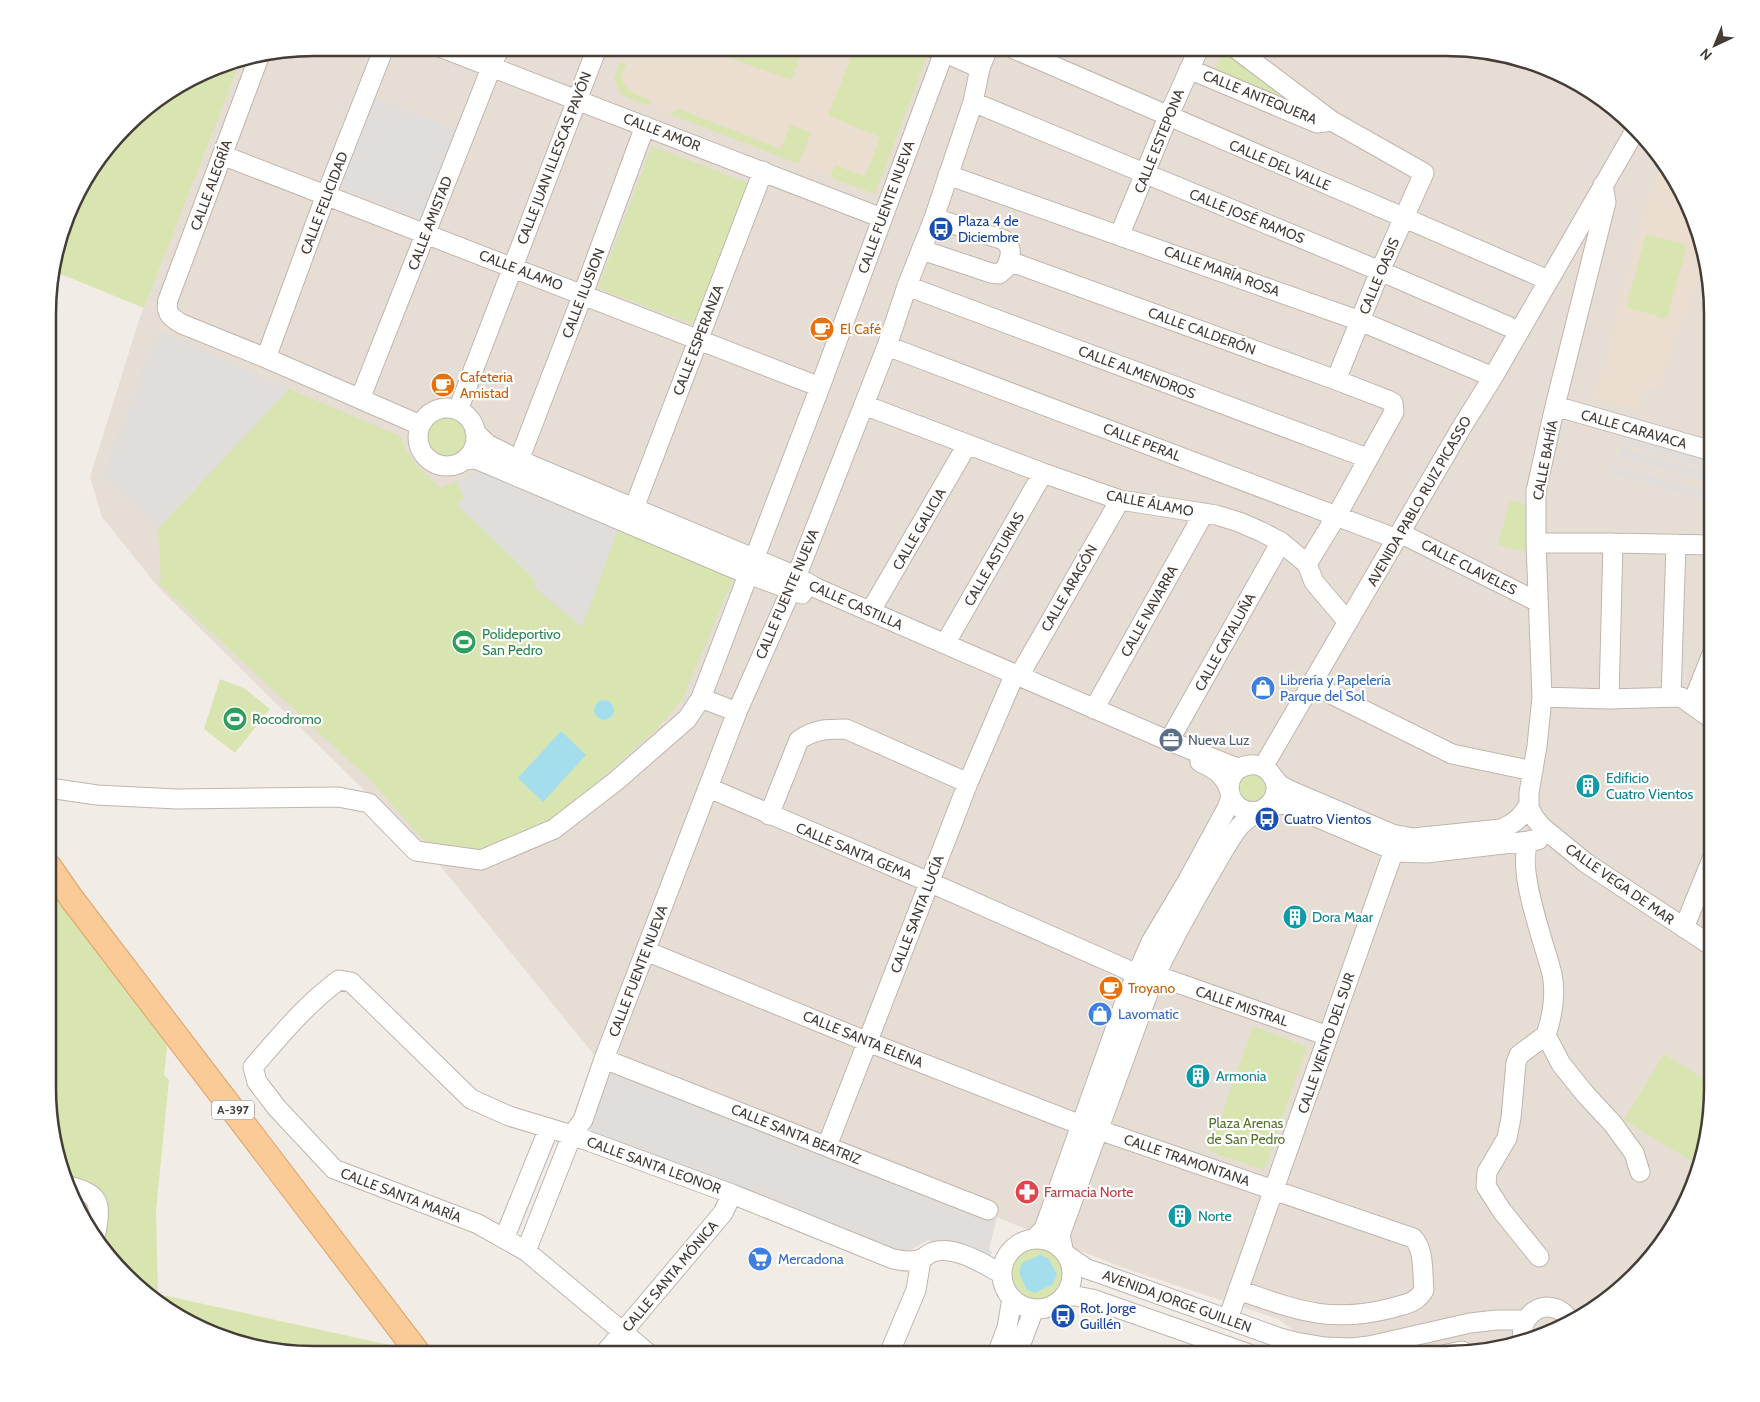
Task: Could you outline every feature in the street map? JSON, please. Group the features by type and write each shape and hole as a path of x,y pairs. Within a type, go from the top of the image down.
{"main road":[{"name":"A-397","path":"56,876 413,1346"}],"street":[{"name":"CALLE FELICIDAD","path":"266,358 326,195 381,56"},
{"name":"CALLE AMOR","path":"463,56 882,218"},
{"name":"CALLE AMISTAD","path":"360,399 496,56"},
{"name":"CALLE JUAN ILLESCAS PAVÓN","path":"458,410 595,56"},
{"name":"CALLE FUENTE NUEVA","path":"56,789 97,796 178,799 338,796 368,803 416,851 482,860 554,829 616,780 687,719 701,698 820,387 882,218 937,56"},
{"path":"953,56 980,68"},
{"name":"CALLE FUENTE NUEVA","path":"526,1251 572,1135 583,1120 604,1058 737,712 793,583 887,346 974,102 980,68 985,56"},
{"name":"CALLE DEL VALLE","path":"1030,56 1548,280"},
{"name":"CALLE ESTEPONA","path":"1120,234 1195,56"},
{"name":"CALLE ANTEQUERA","path":"1246,56 1332,121 1424,173"},
{"name":"CALLE ALEGRÍA","path":"257,63 168,300 167,310 171,318 182,324 266,358"},
{"name":"CALLE ANTEQUERA","path":"1189,69 1317,123 1332,121"},
{"name":"CALLE JOSÉ RAMOS","path":"974,102 1519,331"},
{"name":"CALLE ILUSION","path":"519,460 645,126"},
{"name":"AVENIDA PABLO RUIZ PICASSO","path":"1263,808 1276,793 1268,772 1311,684 1493,377 1632,136"},
{"name":"CALLE ALAMO","path":"222,155 820,387"},
{"name":"CALLE ESPERANZA","path":"634,508 763,171"},
{"name":"CALLE OASIS","path":"1336,380 1380,271 1424,173"},
{"name":"CALLE MARÍA ROSA","path":"948,175 1120,234 1360,321 1493,377"},
{"name":"CALLE BAHÍA","path":"1546,1035 1552,1016 1552,976 1533,908 1524,860 1526,846 1537,828 1533,771 1542,697 1536,543 1536,491 1555,406 1606,202 1602,185"},
{"path":"922,250 991,273 999,274 1006,268 1009,261 1010,248 1009,244 1004,240 934,218"},
{"path":"1574,235 1595,246"},
{"name":"CALLE CALDERÓN","path":"1009,261 1388,400 1393,403 1394,412 1368,458"},
{"name":"CALLE ALMENDROS","path":"908,286 1368,458"},
{"name":"CALLE PERAL","path":"887,346 1337,515 1398,536"},
{"path":"266,358 420,425"},
{"name":"CALLE ÁLAMO","path":"864,405 967,445 1120,500 1216,515 1239,522 1281,542 1306,564 1314,582 1348,622"},
{"name":"CALLE CARAVACA","path":"1555,406 1704,449"},
{"path":"475,432 474,450 465,460 456,465 446,466 436,464 427,458 420,445 418,435 420,425 436,411 446,408 458,410 465,415 475,432 487,444 519,460 634,508 752,566"},
{"name":"CALLE GALICIA","path":"870,612 967,445"},
{"path":"1306,564 1337,515 1368,458"},
{"path":"465,460 476,459 793,583"},
{"name":"CALLE ASTURIAS","path":"945,644 1043,473"},
{"name":"CALLE ARAGÓN","path":"1015,679 1120,500"},
{"name":"CALLE NAVARRA","path":"1094,709 1204,513"},
{"name":"CALLE CLAVELES","path":"1398,536 1538,602"},
{"name":"CALLE CATALUÑA","path":"1169,741 1281,542"},
{"path":"1536,543 1704,545"},
{"path":"1609,699 1613,543"},
{"path":"1672,697 1676,544"},
{"name":"CALLE CASTILLA","path":"793,583 816,588 945,644 1015,679 1241,768"},
{"name":"CALLE CASTILLA","path":"793,583 1015,679 1214,769 1226,780 1230,793"},
{"path":"1692,704 1704,674"},
{"name":"CALLE SANTA LUCÍA","path":"827,1146 968,783 1015,679"},
{"path":"1311,684 1452,754 1533,771"},
{"path":"1542,697 1609,699 1681,697 1704,712"},
{"path":"701,698 737,712"},
{"path":"769,815 799,740 810,733 824,729 846,728 968,783"},
{"path":"1035,1238 1044,1229 1090,1127 1146,974 1152,942 1227,808 1232,777 1241,768 1250,765 1268,772 1280,785 1289,790 1400,837 1421,838 1492,831 1501,829 1516,821 1524,813 1537,828"},
{"name":"CALLE SANTA GEMA","path":"709,788 1146,974"},
{"path":"1230,793 1235,803 1242,809 1249,811 1286,804 1394,850 1426,853 1537,828"},
{"path":"1146,974 1185,916 1234,833 1246,819 1263,808"},
{"path":"1492,831 1506,832 1537,828"},
{"name":"CALLE VEGA DE MAR","path":"1537,828 1586,863 1704,941"},
{"name":"CALLE VIENTO DEL SUR","path":"1228,1319 1394,850"},
{"path":"1684,928 1704,879"},
{"name":"CALLE SANTA ELENA","path":"646,951 868,1042 1090,1127"},
{"name":"CALLE MISTRAL","path":"1146,974 1328,1036"},
{"name":"CALLE SANTA LEONOR","path":"339,980 351,982 471,1099 509,1116 572,1135 732,1194 893,1259 908,1262 921,1260 933,1252 951,1251 979,1261 1002,1274"},
{"name":"CALLE SANTA MARÍA","path":"339,980 326,989 292,1022 253,1067 257,1082 277,1108 334,1169 478,1224 504,1238 526,1251 639,1346"},
{"path":"1539,1258 1502,1211 1486,1186 1487,1172 1507,1138 1518,1055 1546,1035 1561,1064 1613,1124 1634,1154 1640,1172"},
{"name":"CALLE SANTA BEATRIZ","path":"604,1058 988,1210"},
{"path":"1066,1253 1049,1240 1035,1238 1024,1240 1010,1250 1002,1274 1003,1283 1012,1298 1018,1303 1034,1309 1051,1306 1065,1296 1072,1281 1073,1273 1060,1235 1090,1127"},
{"name":"CALLE TRAMONTANA","path":"1090,1127 1413,1238 1420,1252 1424,1290 1412,1303 1374,1312 1343,1316 1297,1310 1238,1290"},
{"path":"504,1238 549,1128"},
{"path":"77,1189 91,1194 98,1203 97,1226"},
{"name":"CALLE SANTA MÓNICA","path":"611,1346 723,1213 732,1194"},
{"name":"AVENIDA JORGE GUILLEN","path":"1066,1253 1087,1269 1295,1342 1319,1346"},
{"path":"892,1346 916,1290 921,1260"},
{"name":"AVENIDA JORGE GUILLEN","path":"1065,1296 1092,1299 1226,1346"},
{"path":"1000,1346 1007,1328 1012,1298"},
{"path":"1522,1334 1526,1320 1533,1312 1544,1308 1555,1308 1566,1316"},
{"path":"1020,1346 1034,1309"},
{"name":"AVENIDA JORGE GUILLEN","path":"1369,1346 1470,1323 1497,1320 1526,1320"}],"shaded area":[{"path":"314,56 1446,56 1480,58 1513,65 1545,76 1575,91 1616,120 1640,144 1660,171 1684,215 1695,247 1702,280 1704,314 1704,1088 1702,1122 1695,1155 1684,1187 1669,1217 1640,1258 1616,1282 1575,1311 1529,1332 1480,1344 1446,1346 1314,1346 1278,1319 1121,1267 595,1056 438,863 159,588 102,517 90,477 139,320 238,68 280,58"},
{"path":"623,56 927,56 875,194 621,95 614,79"},
{"path":"375,98 455,130 421,219 340,187"},
{"path":"1659,170 1684,215 1695,247 1701,277 1669,356 1659,390 1647,387 1640,411 1594,398 1652,183"},
{"path":"158,330 289,389 158,529 102,476"},
{"path":"1624,436 1704,459 1704,467 1622,443"},
{"path":"1621,448 1704,472 1704,480 1619,456"},
{"path":"1613,465 1704,491 1704,500 1610,473"},
{"path":"476,472 484,472 618,530 582,627 533,586 536,581 457,505 464,497 456,481"},
{"path":"609,1066 997,1218 989,1249 992,1252 990,1258 928,1240 911,1250 899,1251 589,1134"}],"green space":[{"path":"725,56 801,56 791,80"},
{"path":"851,56 927,56 875,194 830,177 835,165 865,176 880,137 828,116"},
{"path":"1222,56 1238,56 1301,103 1297,110 1211,74"},
{"path":"620,62 626,64 621,78 628,90 651,100 649,106 621,95 614,79"},
{"path":"238,68 144,308 59,274 65,247 76,215 91,185 110,157 144,120 185,91 215,76"},
{"path":"677,108 781,149 790,125 811,132 799,164 669,114"},
{"path":"652,146 748,183 693,324 598,288"},
{"path":"1646,234 1687,245 1667,319 1626,307"},
{"name":"Polideportivo San Pedro","path":"158,330 258,376 400,436 412,459 441,488 476,472 484,472 733,579 682,700 653,733 581,796 533,833 497,852 433,846 420,836 370,780 158,583 161,579 158,529 102,476"},
{"path":"451,416 458,419 464,425 467,436 466,444 458,453 451,456 443,456 436,453 428,444 427,432 430,425 439,417"},
{"path":"1510,500 1533,506 1530,553 1498,545"},
{"name":"Rocodromo","path":"220,679 244,688 270,709 235,753 204,729"},
{"path":"1257,773 1268,784 1264,800 1249,803 1240,798 1238,785 1243,776"},
{"path":"56,888 168,1037 164,1075 169,1080 156,1211 158,1293 144,1282 120,1258 100,1231 76,1187 65,1155 58,1122 56,1088"},
{"name":"Plaza Arenas de San Pedro","path":"1253,1026 1307,1047 1264,1170 1209,1151"},
{"path":"1664,1054 1704,1079 1702,1122 1693,1162 1624,1120"},
{"path":"1033,1246 1043,1246 1053,1250 1061,1258 1065,1273 1061,1288 1053,1296 1043,1300 1033,1300 1023,1296 1015,1288 1011,1278 1011,1268 1015,1258 1023,1250"},
{"path":"161,1295 394,1346 314,1346 264,1341 215,1326 185,1311"}],"water":[{"path":"600,700 608,700 614,706 614,714 608,720 600,720 594,714 594,706"},
{"path":"561,731 586,755 543,802 518,778"},
{"path":"1040,1255 1048,1258 1057,1274 1053,1284 1035,1293 1026,1289 1019,1272 1022,1263"}],"place":[{"name":"Plaza 4 de Diciembre","path":"941,229"},
{"name":"El Café","path":"822,329"},
{"name":"Cafeteria Amistad","path":"443,385"},
{"name":"Polideportivo San Pedro","path":"464,642"},
{"name":"Librería y Papelería Parque del Sol","path":"1263,688"},
{"name":"Rocodromo","path":"235,719"},
{"name":"Nueva Luz","path":"1171,740"},
{"name":"Edificio Cuatro Vientos","path":"1588,786"},
{"name":"Cuatro Vientos","path":"1267,819"},
{"name":"Dora Maar","path":"1295,917"},
{"name":"Troyano","path":"1111,988"},
{"name":"Lavomatic","path":"1100,1014"},
{"name":"Armonia","path":"1198,1076"},
{"name":"Farmacia Norte","path":"1027,1192"},
{"name":"Norte","path":"1180,1216"},
{"name":"Mercadona","path":"760,1259"},
{"name":"Rot. Jorge Guillén","path":"1063,1316"}]}
